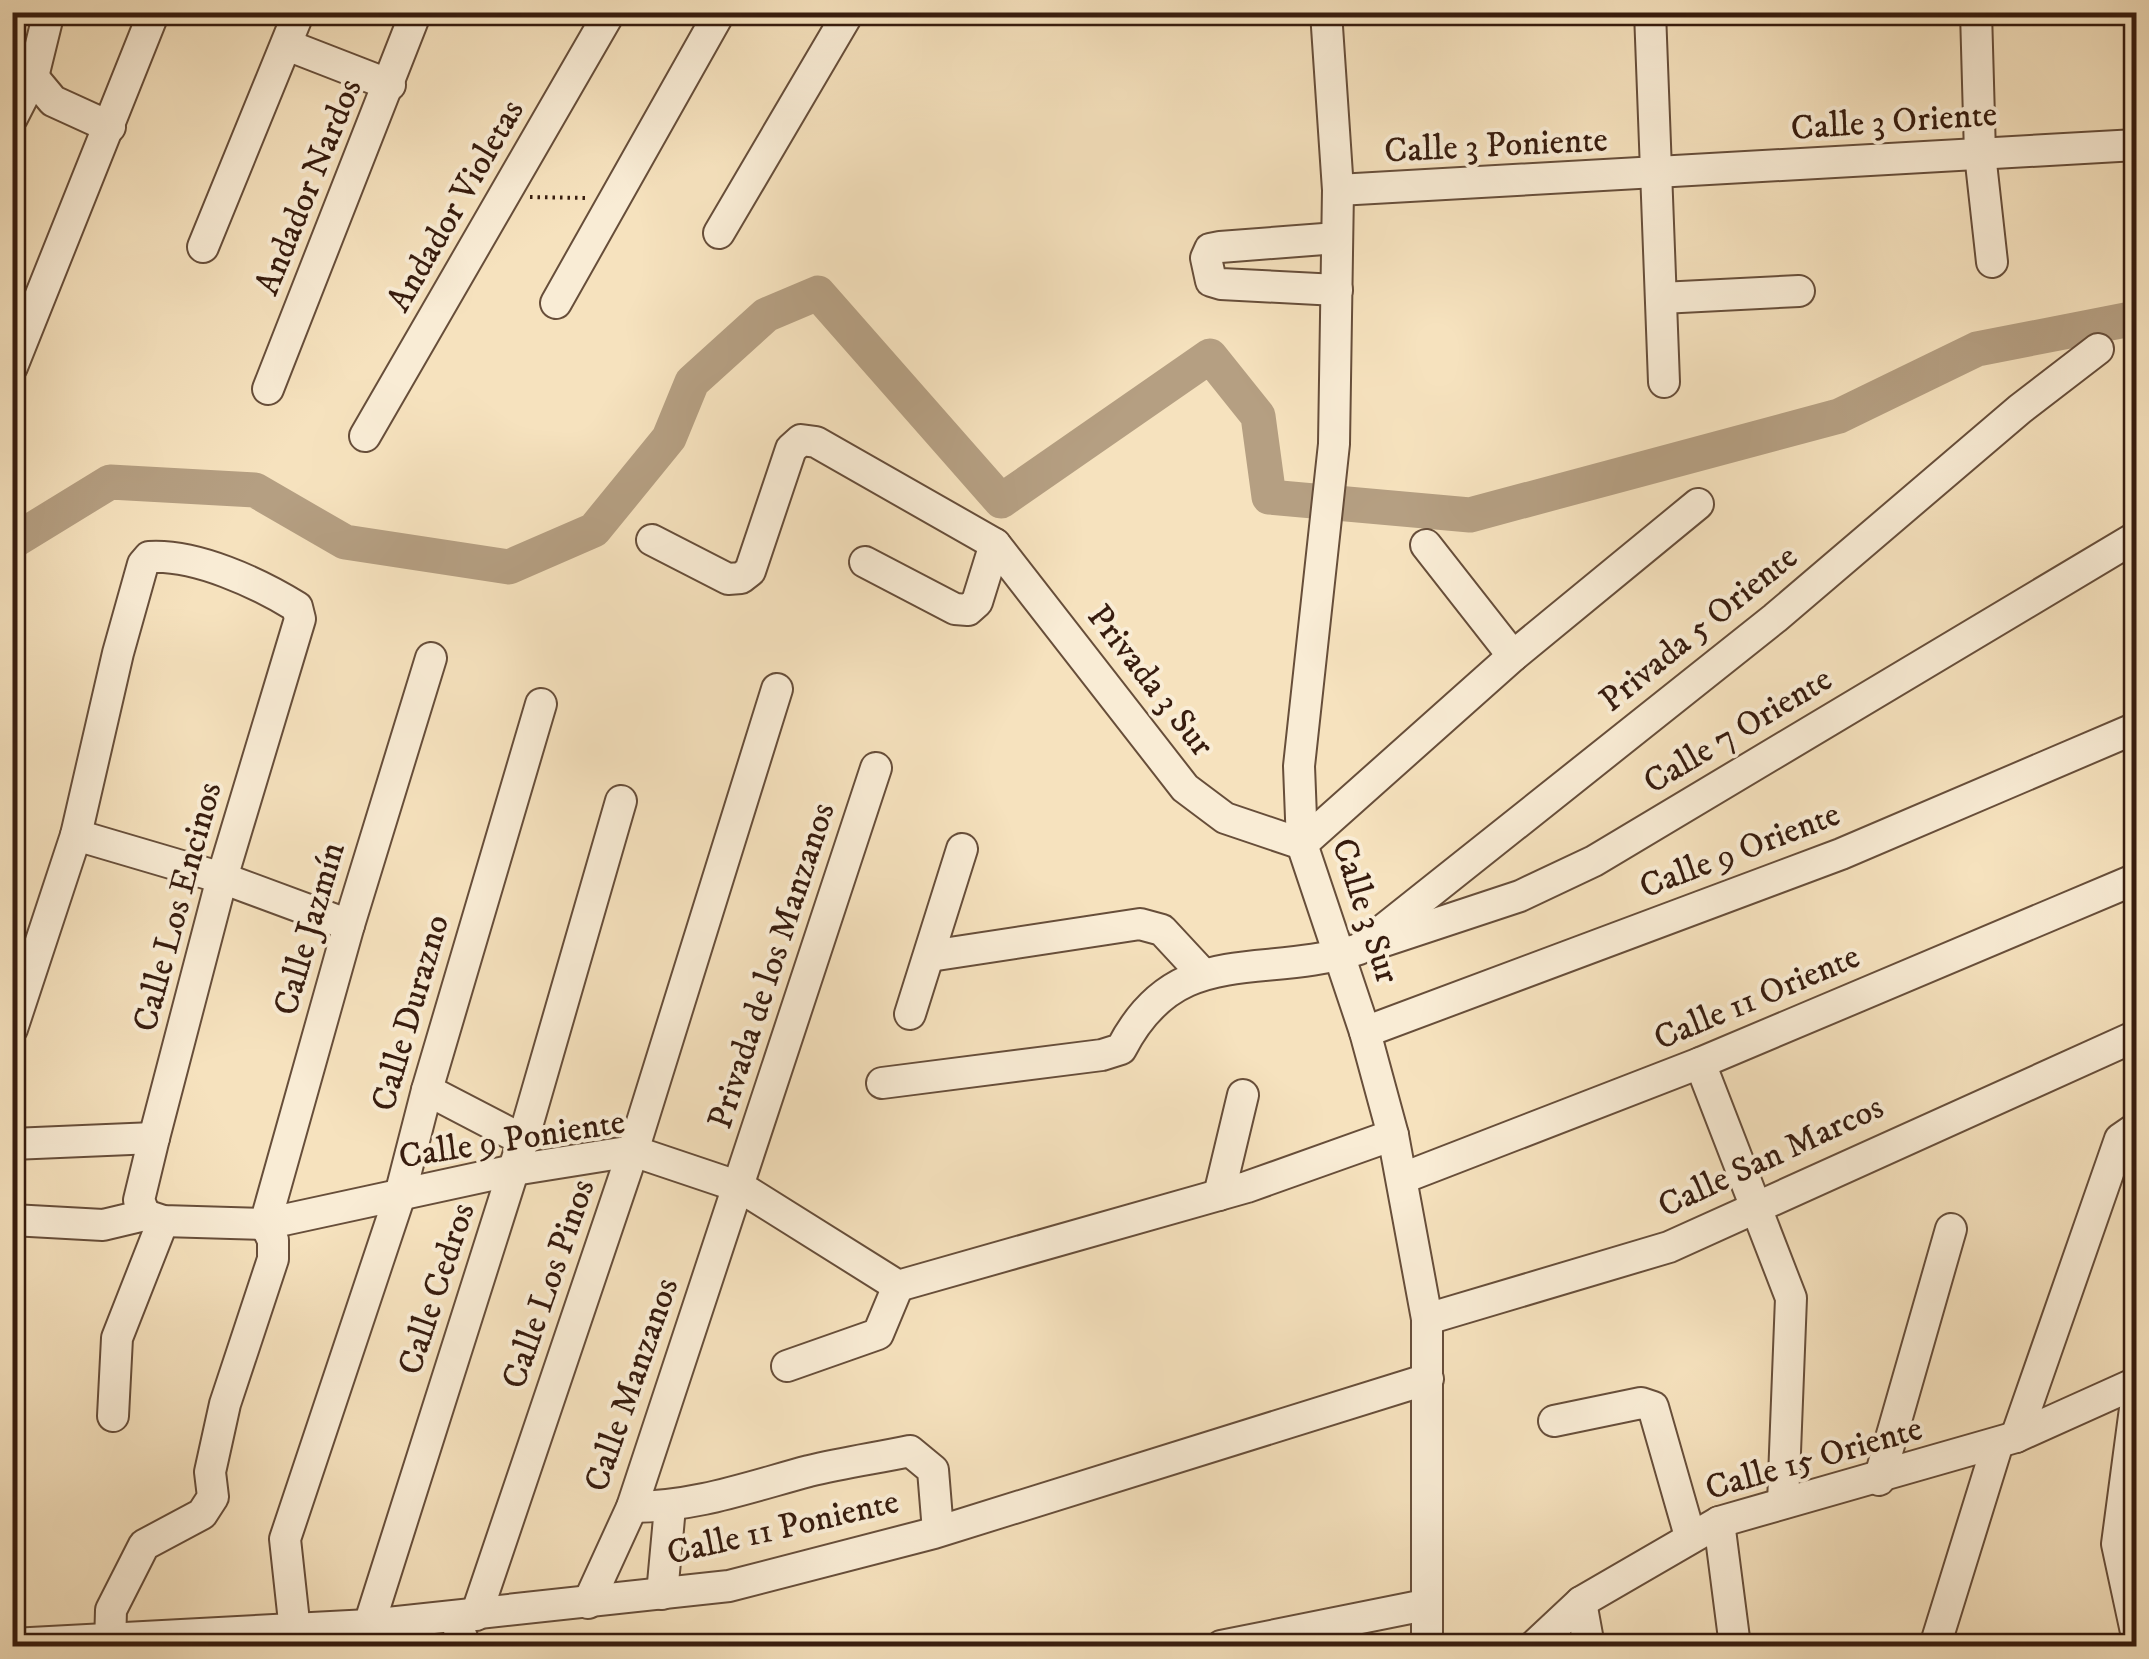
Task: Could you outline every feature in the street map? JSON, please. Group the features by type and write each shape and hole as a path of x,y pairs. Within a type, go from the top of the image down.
{"street":[{"path":"12,118 32,76 49,12"},
{"path":"12,367 154,12"},
{"path":"203,247 299,12"},
{"name":"Andador Nardos","path":"268,389 416,12"},
{"name":"Andador Violetas","path":"366,436 610,12"},
{"path":"556,303 720,12"},
{"path":"719,234 849,12"},
{"name":"Calle 3 Sur","path":"1326,12 1338,190 1334,444 1320,540 1298,766 1302,844 1349,952 1365,1032 1403,1178 1427,1319 1427,1646"},
{"path":"1650,12 1664,382"},
{"path":"1976,12 1980,154 1992,262"},
{"path":"286,46 390,84"},
{"path":"32,76 54,101 110,127"},
{"name":"Calle 3 Oriente","path":"1657,176 2136,145"},
{"name":"Calle 3 Poniente","path":"1338,190 1657,176"},
{"path":"1337,238 1220,247 1210,249 1206,258 1211,282 1337,290"},
{"path":"1661,298 1799,291"},
{"name":"Privada 5 Oriente","path":"1349,952 1774,618 2020,409 2098,349"},
{"name":"Privada 3 Sur","path":"652,540 728,579 741,578 750,572 791,449 801,440 816,442 996,544 1185,788 1225,818 1302,844"},
{"path":"1302,844 1513,656 1698,504"},
{"name":"Calle 7 Oriente","path":"1201,972 1313,962 1520,896 1594,861 2136,537"},
{"path":"866,562 955,609 968,610 977,602 996,544"},
{"path":"1426,545 1513,656"},
{"name":"Calle Los Encinos","path":"76,835 118,653 143,564 149,557 166,556 281,598 297,608 300,619 222,878 139,1200 154,1218 117,1338 113,1416"},
{"name":"Calle Jazmín","path":"265,1224 348,926 431,658"},
{"name":"Calle Los Pinos","path":"465,1627 633,1151 776,689"},
{"name":"Calle Durazno","path":"295,1631 285,1538 400,1195 426,1090 540,704"},
{"name":"Calle 9 Oriente","path":"1365,1032 1841,854 2136,728"},
{"name":"Privada de los Manzanos","path":"740,1187 876,768"},
{"name":"Calle Cedros","path":"368,1625 518,1155 621,801"},
{"path":"12,1030 76,835 222,878 348,926"},
{"path":"910,1014 962,849"},
{"name":"Calle 11 Oriente","path":"1403,1178 1700,1063 2136,878"},
{"path":"882,1082 1121,1050 1137,1020 1159,996 1201,972 1162,930 1140,924 930,956"},
{"name":"Calle San Marcos","path":"1427,1319 1669,1246 2136,1036"},
{"path":"1700,1063 1792,1298 1783,1502"},
{"path":"426,1090 518,1155"},
{"path":"1219,1195 1244,1095"},
{"path":"1935,1646 2120,1139 2136,1128"},
{"path":"787,1366 878,1334 898,1286 1219,1195 1393,1135"},
{"path":"12,1144 154,1138"},
{"name":"Calle 9 Poniente","path":"12,1220 103,1225 154,1218 265,1224 400,1195 518,1155 633,1151 740,1187 898,1286"},
{"name":"Calle Manzanos","path":"588,1604 632,1507 740,1187"},
{"path":"109,1643 110,1610 144,1544 202,1514 213,1497 210,1472 224,1404 273,1259 273,1240 265,1224"},
{"path":"1878,1480 1950,1230"},
{"name":"Calle 11 Poniente","path":"31,1644 251,1639 368,1625 465,1627 588,1604 729,1586 938,1531 1428,1378"},
{"name":"Calle 15 Oriente","path":"1534,1646 1581,1602 1720,1522 1783,1502 1878,1480 2007,1440 2136,1383"},
{"path":"2134,1614 2117,1544 2136,1401"},
{"path":"1554,1421 1640,1404 1653,1406 1690,1536"},
{"path":"632,1507 670,1507 910,1451 932,1470 938,1531"},
{"path":"662,1594 670,1507"},
{"path":"1720,1522 1735,1646"},
{"path":"1581,1602 1588,1646"},
{"path":"1221,1646 1425,1605"}],"path":[{"path":"505,196 615,198"}],"waterway":[{"path":"12,542 110,482 255,490 345,542 509,567 594,530 669,438 692,382 766,315 818,293 1001,501 1210,356 1258,416 1269,497 1470,515 1839,416 1977,349 2136,318"}]}
